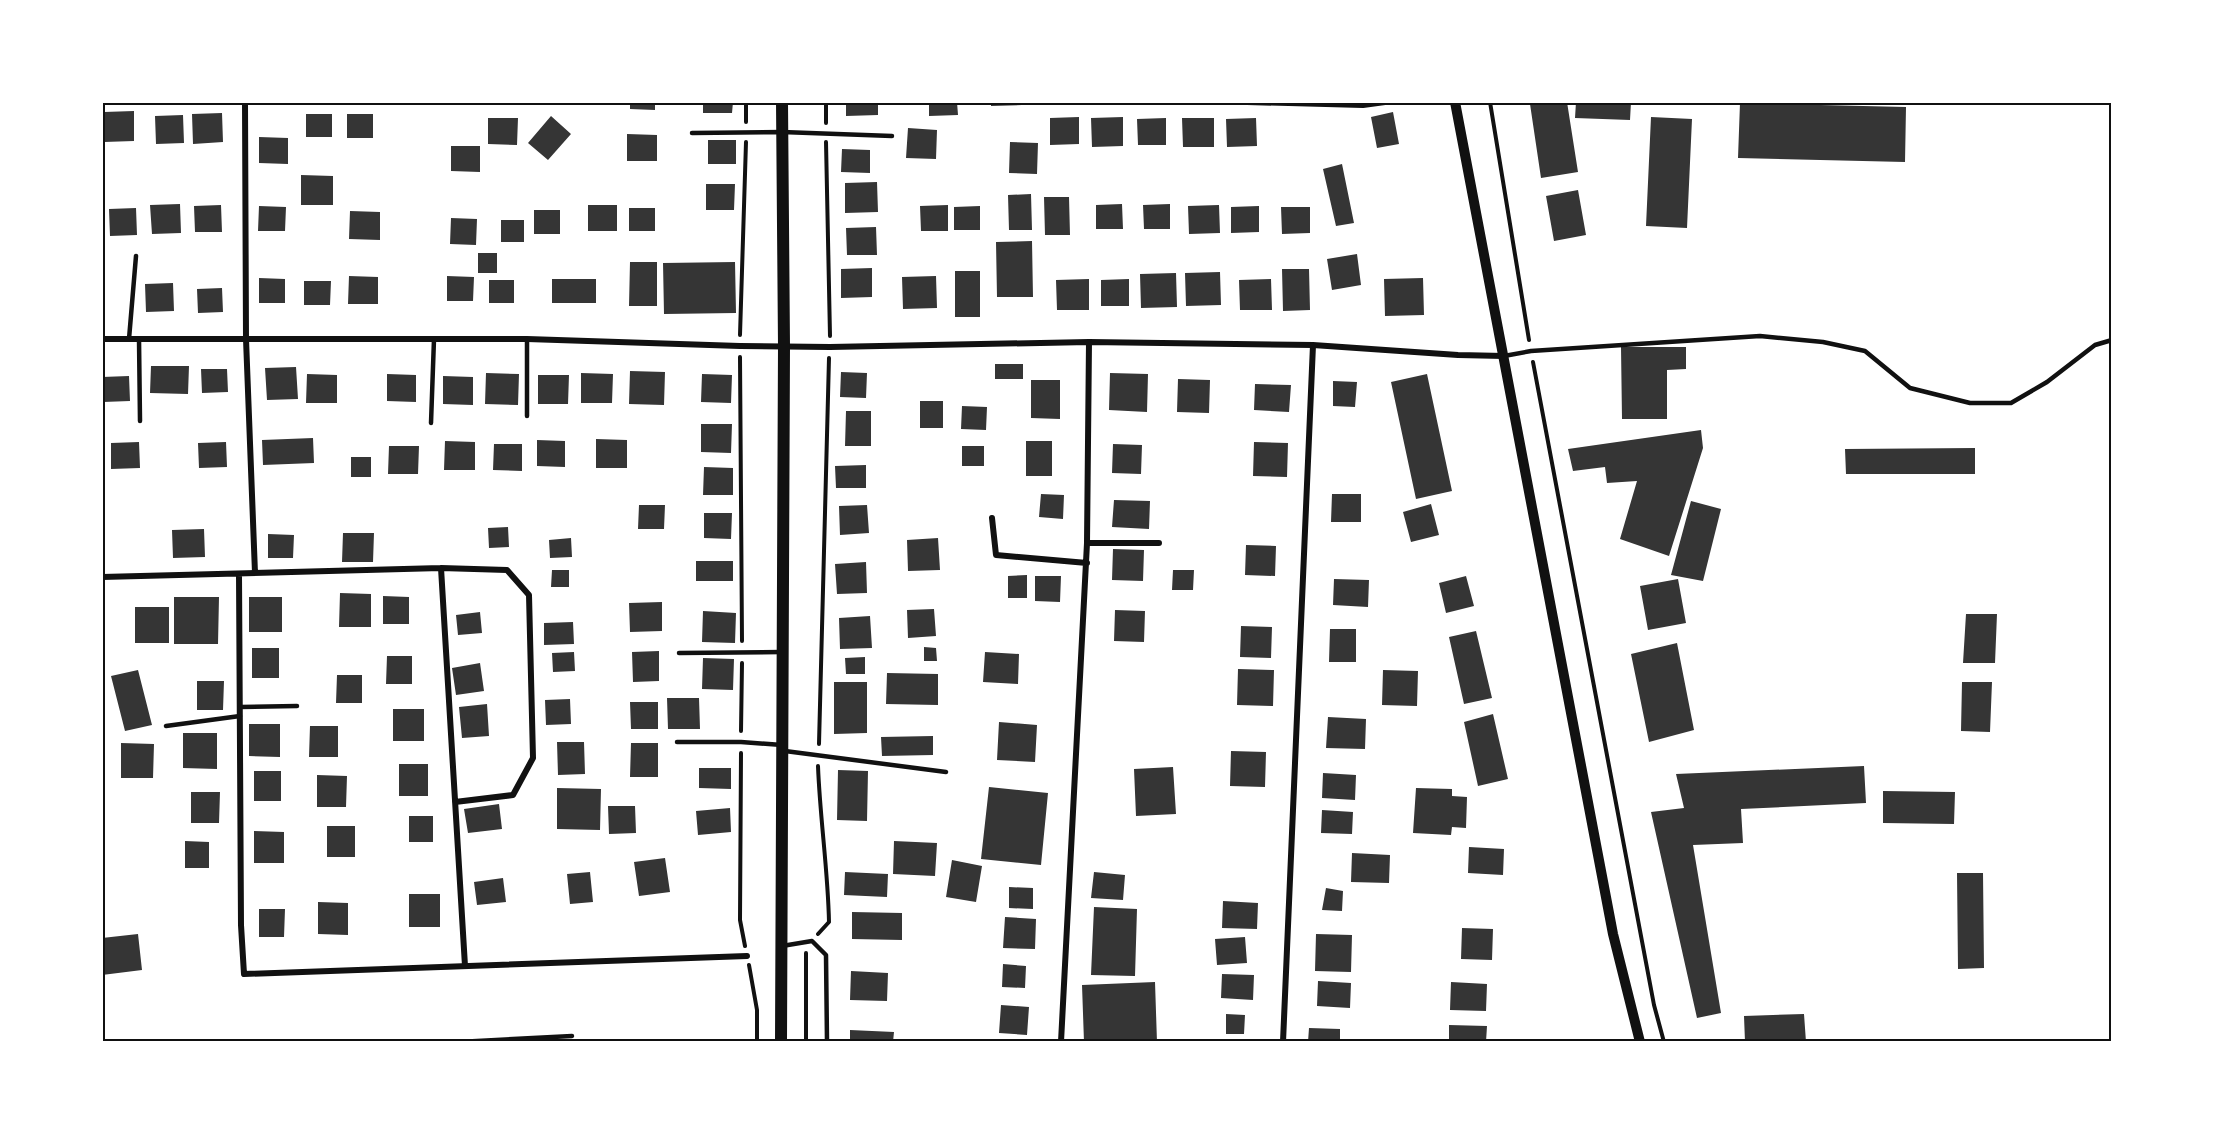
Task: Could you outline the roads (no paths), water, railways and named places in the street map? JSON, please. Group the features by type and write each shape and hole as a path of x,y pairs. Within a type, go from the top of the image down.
{"main road":[{"path":"781,1042 784,346 782,102"}],"street":[{"path":"245,102 246,339 255,573"},
{"path":"1247,102 1363,105 1385,102"},
{"path":"1455,102 1613,934 1640,1042"},
{"path":"102,339 527,339 830,347 1089,342 1314,345 1504,356"},
{"path":"1061,1042 1087,563 1089,342"},
{"path":"1284,1042 1314,345"},
{"path":"992,518 996,555 1087,563"},
{"path":"1087,543 1159,543"},
{"path":"441,568 465,966"},
{"path":"102,577 441,568 507,570 529,596 533,758 513,795 455,802"},
{"path":"239,574 241,925 244,974 747,956"}],"lane":[{"path":"692,133 782,132 892,136"},
{"path":"129,339 136,256"},
{"path":"1504,356 1531,351 1760,336 1823,342 1865,351 1910,388 1970,403 2011,403 2047,382 2095,345 2112,340"},
{"path":"139,339 140,422"},
{"path":"431,423 434,339"},
{"path":"527,339 527,416"},
{"path":"679,653 783,652"},
{"path":"240,707 297,706"},
{"path":"166,726 240,716"},
{"path":"677,742 741,742 818,756 946,772"},
{"path":"782,946 812,941 826,955 827,1042"},
{"path":"458,1042 572,1036"}]}
